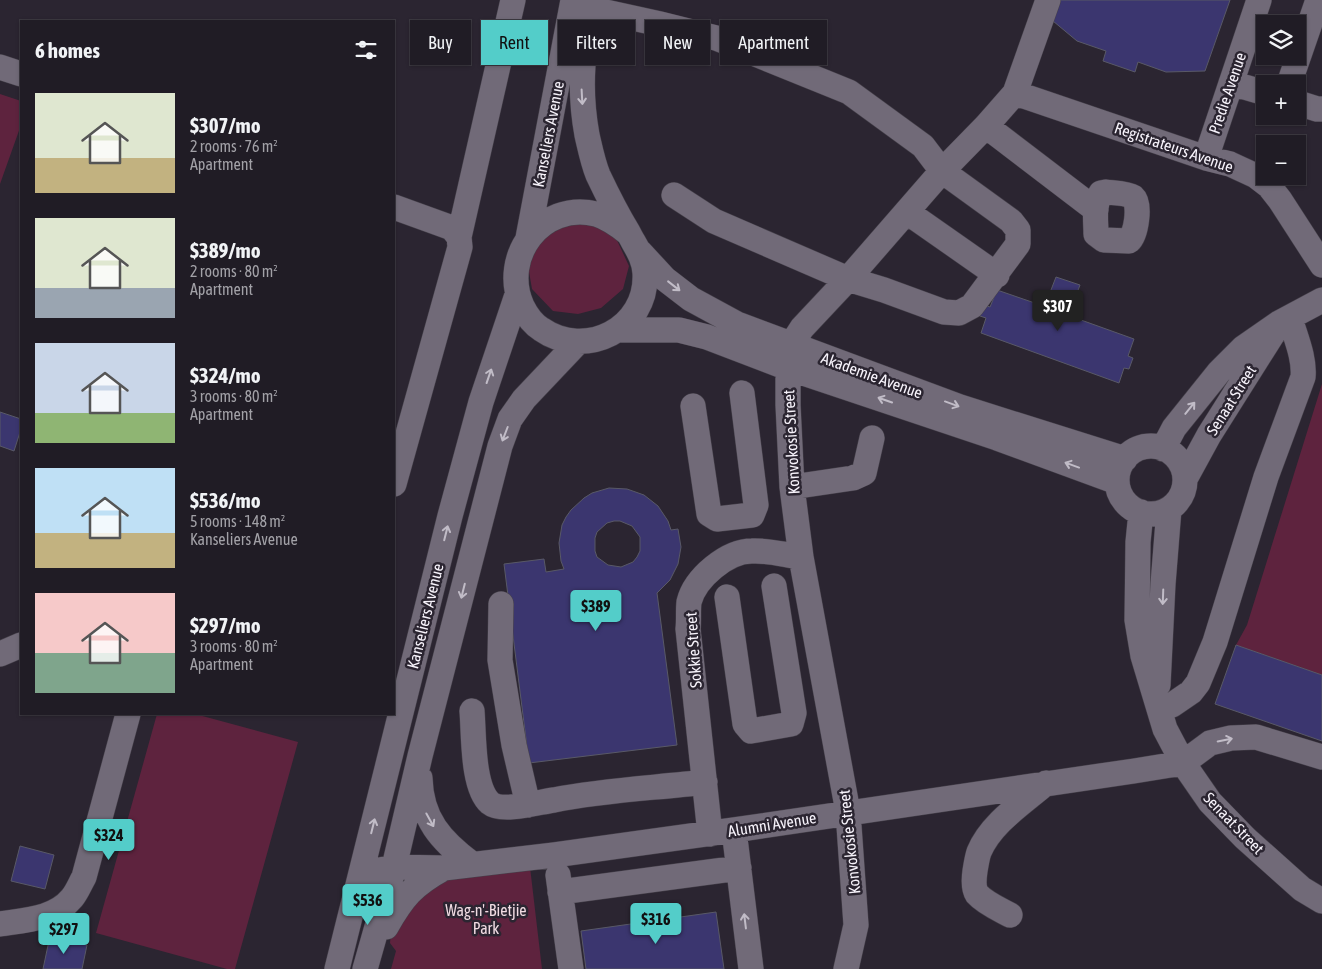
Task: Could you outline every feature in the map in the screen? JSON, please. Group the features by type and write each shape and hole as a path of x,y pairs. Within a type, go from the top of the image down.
{"street":[{"path":"395,480 456,264 460,237 513,0"},
{"name":"Predie Avenue","path":"1206,158 1260,0"},
{"path":"1292,75 1318,0"},
{"path":"789,357 802,328 1015,92 1040,2"},
{"path":"586,3 716,38 849,92 923,146 942,171 1011,221 1018,230 1018,244 997,275 972,306 959,314 944,312 848,279 714,221 674,195"},
{"name":"Kanseliers Avenue","path":"586,3 581,79 583,113 589,145 597,173 634,243 645,273 643,295 634,314 618,330 599,339 578,342 558,338 540,329 526,314 517,295 515,275 518,256 528,238 586,3"},
{"path":"0,67 20,74"},
{"path":"1231,83 1256,90"},
{"name":"Registrateurs Avenue","path":"1015,92 1206,158 1230,164 1256,176 1269,186 1280,200 1322,266"},
{"path":"1306,106 1317,110 1322,109"},
{"path":"986,126 1096,210"},
{"path":"395,207 452,228 460,237"},
{"name":"Kanseliers Avenue","path":"528,238 541,225 550,220 558,216 577,212 596,214 613,222 634,243"},
{"path":"907,212 997,275"},
{"name":"Akademie Avenue","path":"634,243 665,279 690,299 737,324 789,357"},
{"name":"Kanseliers Avenue","path":"337,969 480,402 517,295"},
{"name":"Senaat Street","path":"1164,449 1174,428 1219,372 1243,348 1284,320 1322,300"},
{"path":"1158,704 1172,705 1191,692 1198,683 1222,621 1238,603 1263,540 1306,414 1308,397 1303,377 1304,369 1301,357 1284,320"},
{"name":"Senaat Street","path":"1158,704 1163,584 1170,509 1181,496 1185,479 1209,434 1284,320"},
{"name":"Akademie Avenue","path":"618,330 679,330 789,357 997,438 1121,471"},
{"name":"Kanseliers Avenue","path":"366,965 394,867 431,711 495,463 510,418 524,399 578,342"},
{"name":"Konvokosie Street","path":"789,357 792,487 801,557 848,812 856,926 846,969"},
{"path":"693,406 710,514 717,519 752,515 756,505 742,393"},
{"path":"792,487 853,478 864,474 872,438"},
{"path":"748,449 790,443"},
{"path":"1170,509 1161,513 1151,514 1132,508 1124,501 1120,492 1121,471 1132,452 1153,446 1164,449 1176,457 1181,464 1185,479"},
{"name":"Senaat Street","path":"1141,512 1138,542 1137,620 1143,656 1165,729 1183,762 1210,802 1245,838 1302,888 1322,901"},
{"name":"Sokkie Street","path":"752,969 739,868 722,832 705,782 688,629 690,601 698,583 712,569 729,557 750,550 801,557"},
{"path":"727,597 745,724 751,731 791,724 794,713 774,586"},
{"path":"501,604 500,660 514,744 528,805"},
{"path":"0,654 20,645"},
{"path":"783,651 818,645"},
{"path":"431,711 472,711 506,700"},
{"path":"472,711 478,776 482,790 490,803 498,806 528,805 568,797 705,782"},
{"path":"0,924 32,919 58,911 72,897 84,877 128,715"},
{"path":"1183,762 1210,743 1232,738 1256,737 1322,757"},
{"path":"420,756 420,794 430,821 444,840 472,864"},
{"name":"Alumni Avenue","path":"361,874 394,867 444,868 554,855 722,832 1183,762"},
{"path":"1010,915 988,903 974,889 974,877 978,858 989,836 1004,818 1046,783"},
{"path":"554,855 571,969"},
{"path":"366,965 398,906 408,892 425,878 444,868"},
{"path":"560,892 739,868"}],"green space":[{"path":"0,94 20,101 20,128 0,184"},
{"path":"587,219 615,236 629,266 623,289 601,308 578,314 553,311 532,289 527,260 535,233"},
{"path":"1322,384 1322,675 1236,645 1247,625"},
{"path":"157,715 199,715 298,742 235,969 227,969 96,933"},
{"name":"Wag-n'-Bietjie Park","path":"530,867 542,969 391,969 396,951 390,943 391,932 401,908 441,877"}],"building":[{"path":"1053,0 1230,0 1205,71 1166,72 1138,62 1135,72 1103,61 1106,51 1077,41 1047,16"},
{"path":"1056,277 1080,285 1067,315 1134,339 1128,356 1133,358 1129,369 1124,368 1119,383 981,333 986,318 980,316 984,305 990,307 997,290 1055,310 1056,307 1046,303"},
{"path":"0,412 20,419 20,432 14,451 0,446"},
{"path":"609,488 627,489 644,495 658,506 668,521 671,530 678,529 681,547 678,564 670,580 657,593 677,745 529,763 504,564 544,559 546,572 564,569 559,543 562,525 571,510 592,493","holes":["620,521 632,526 640,537 640,551 637,557 633,562 621,567 608,565 597,557 595,551 597,532 607,523"]},
{"path":"1236,645 1322,675 1322,741 1215,704"},
{"path":"20,846 54,855 45,889 11,881"},
{"path":"716,912 724,969 586,969 581,931"},
{"path":"50,936 87,945 82,969 43,969"}]}
